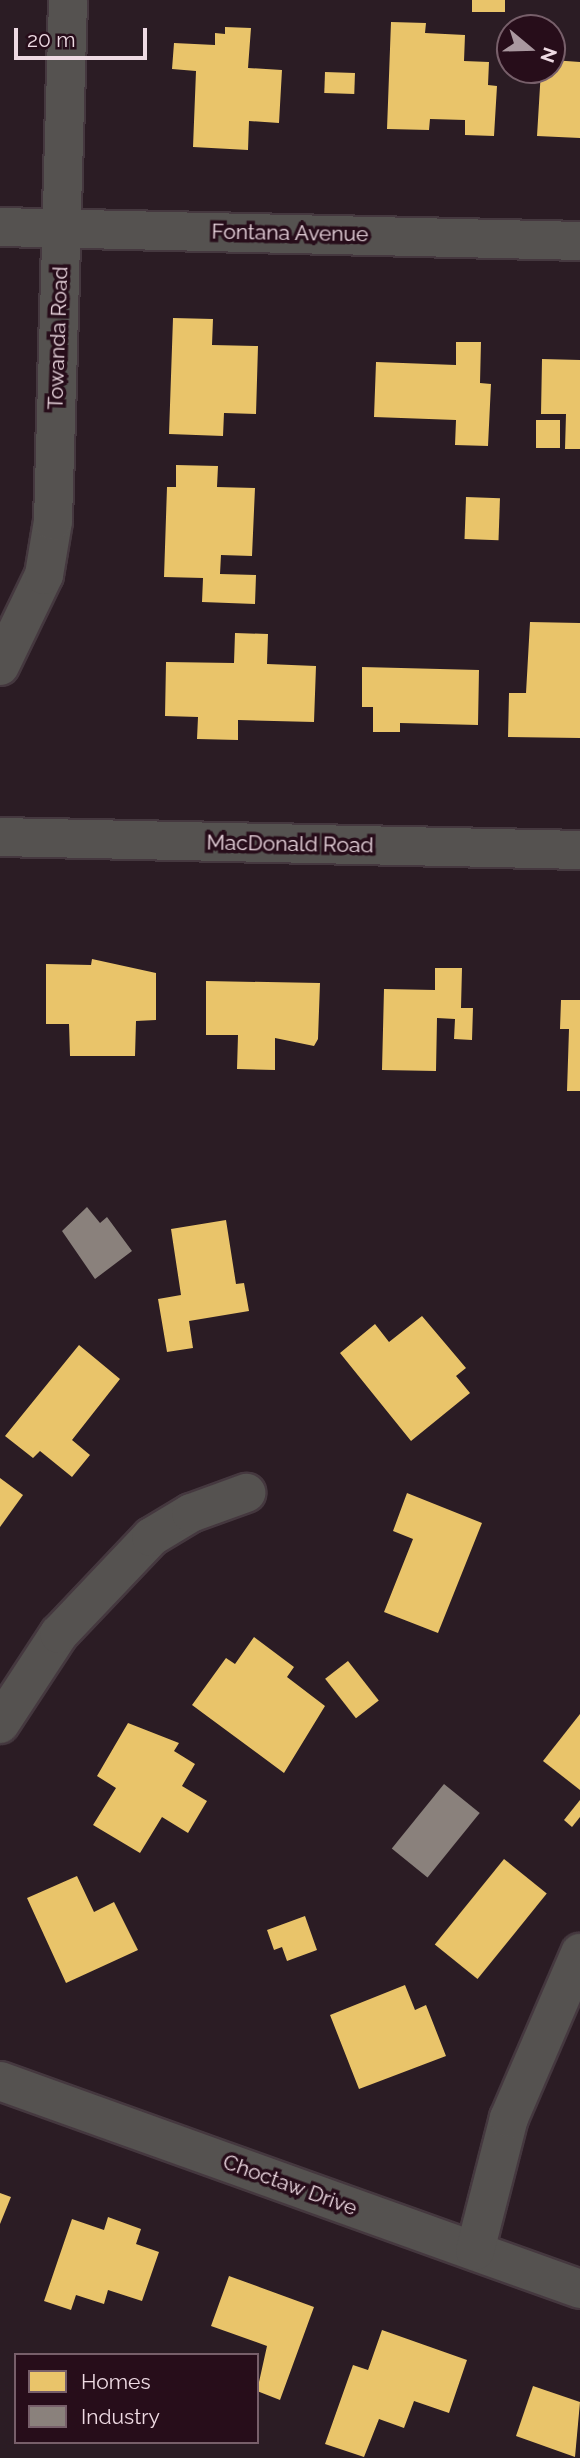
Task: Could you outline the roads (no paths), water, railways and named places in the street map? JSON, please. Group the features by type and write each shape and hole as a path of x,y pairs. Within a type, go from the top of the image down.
{"street":[{"name":"Towanda Road","path":"0,666 44,575 53,520 68,0"},
{"name":"Fontana Avenue","path":"0,227 580,241"},
{"name":"MacDonald Road","path":"0,837 580,850"},
{"path":"0,1724 59,1634 151,1537 246,1493"},
{"path":"475,2251 509,2118 580,1953"},
{"name":"Choctaw Drive","path":"0,2081 580,2289"}]}
